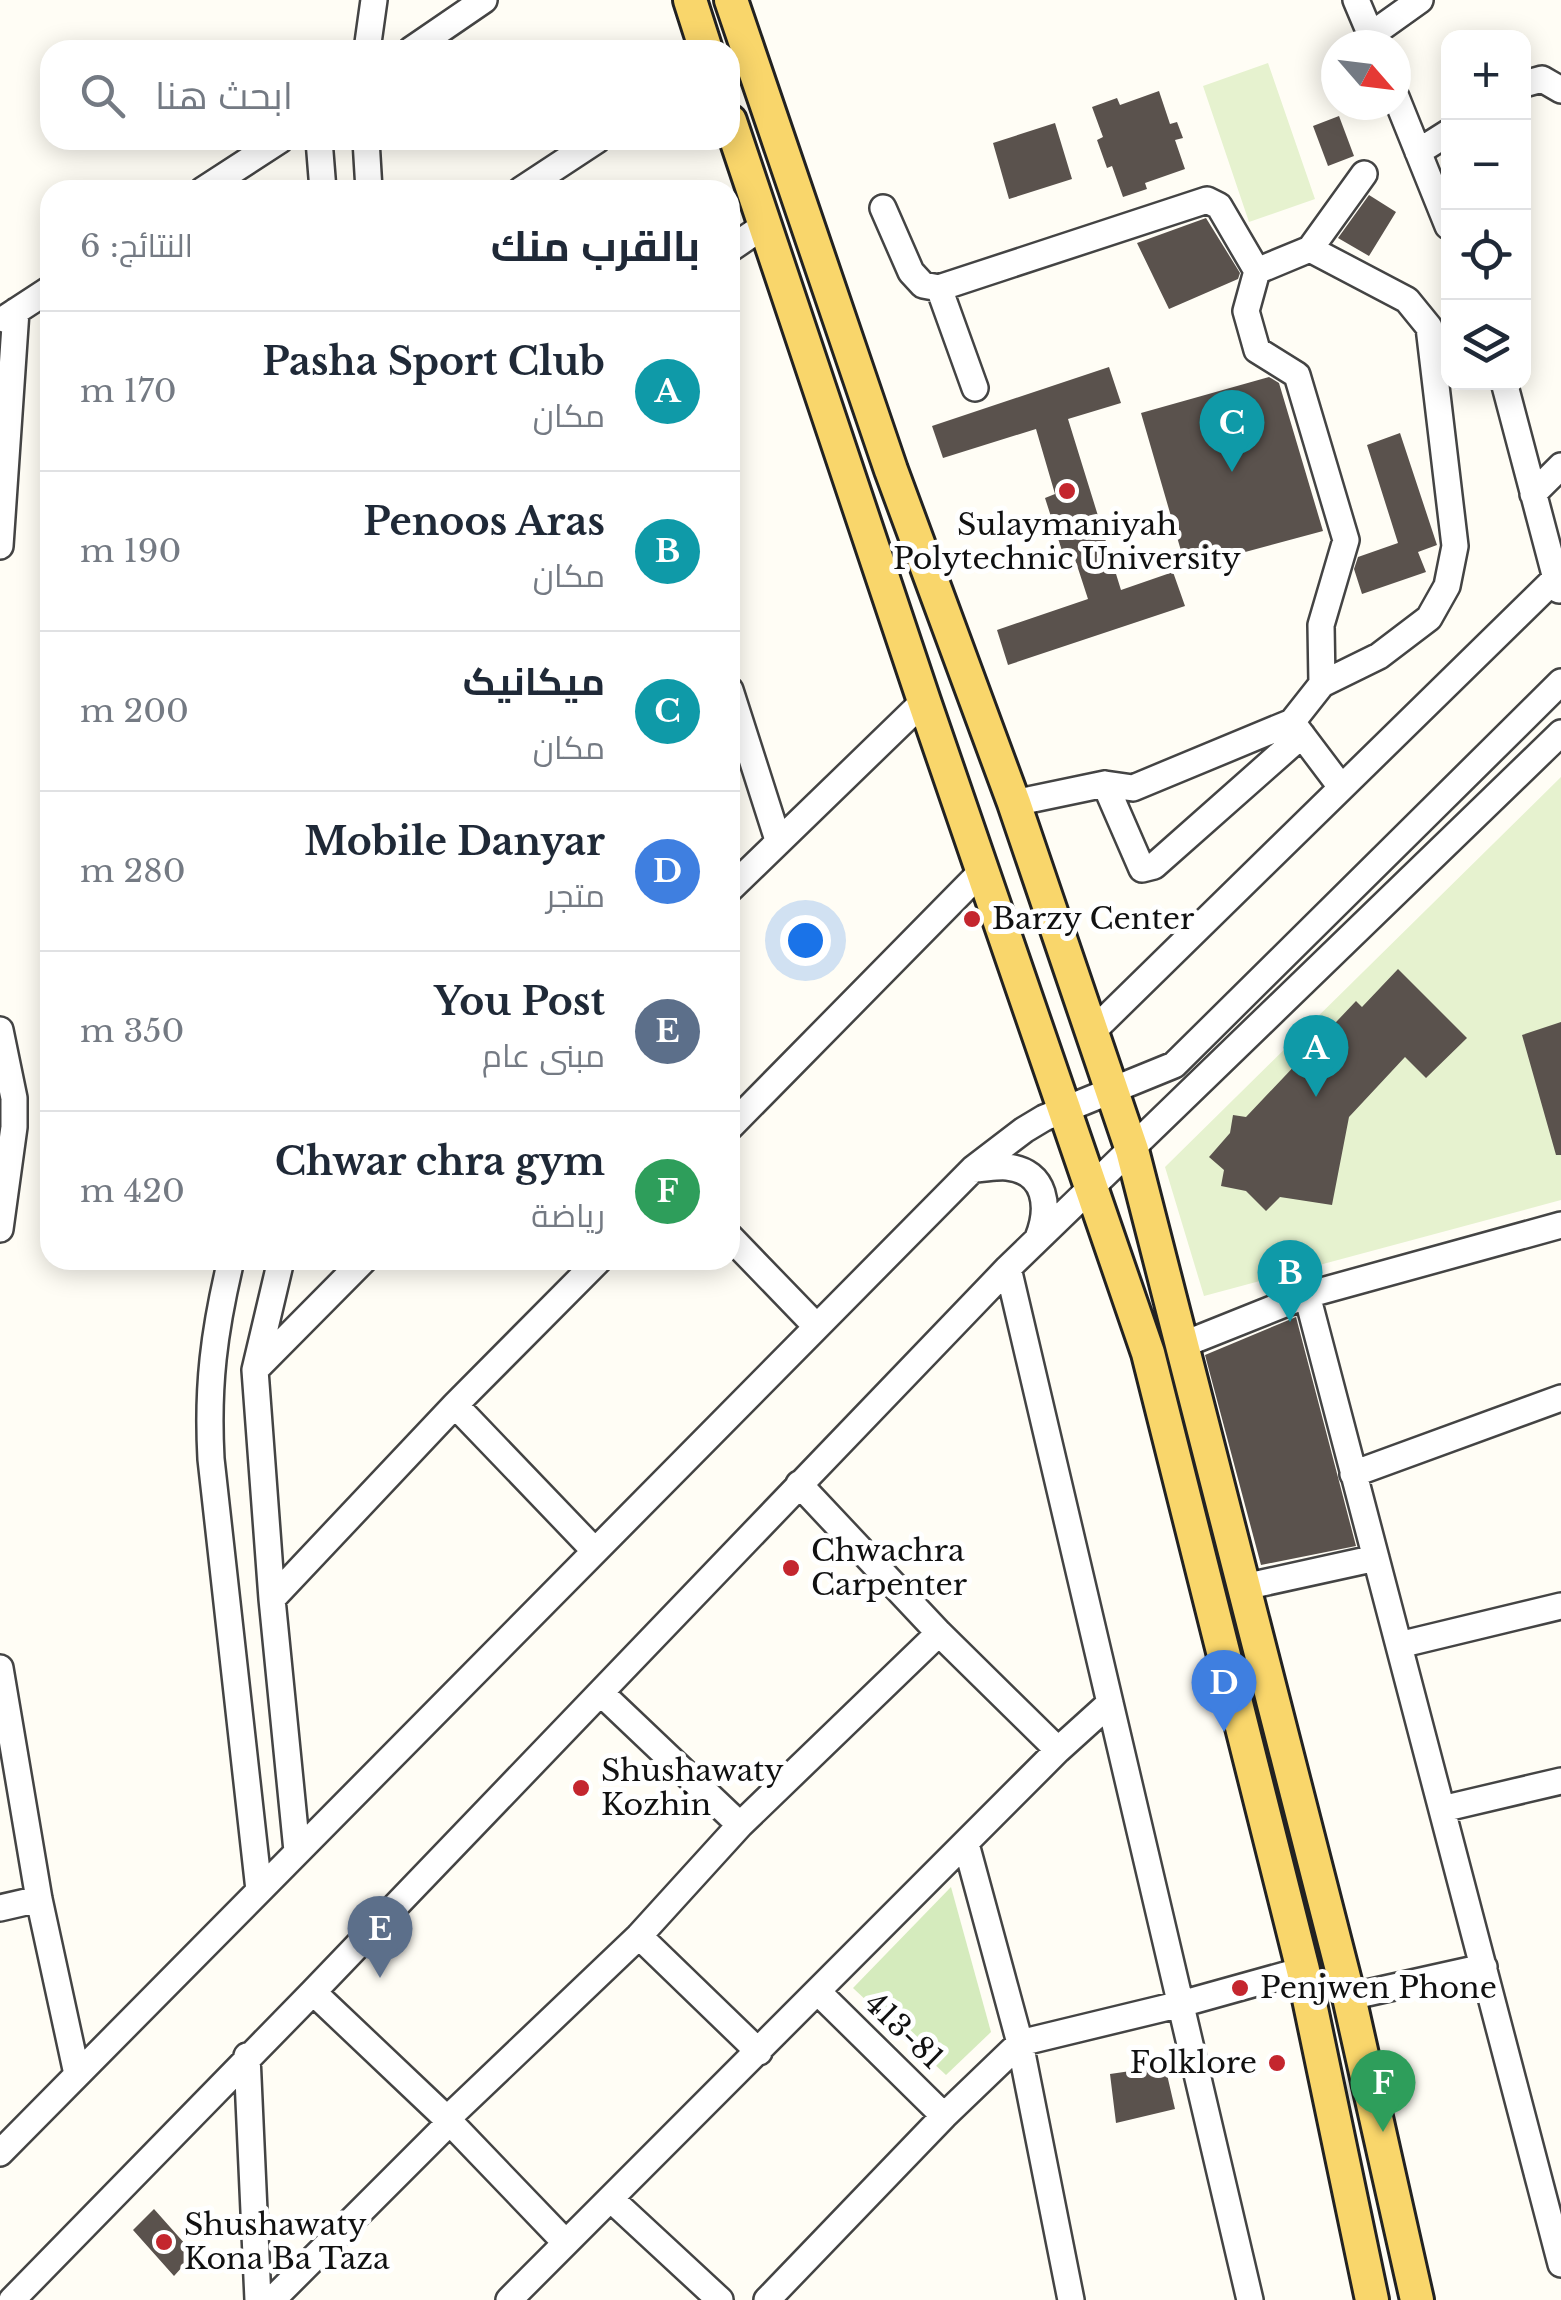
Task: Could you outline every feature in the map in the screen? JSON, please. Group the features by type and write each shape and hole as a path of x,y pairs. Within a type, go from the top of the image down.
{"main road":[{"path":"690,0 703,40"},
{"path":"731,0 891,470 1014,803 1132,1150 1349,1997 1417,2300"},
{"path":"740,150 1148,1354 1302,1970 1372,2300"}],"street":[{"path":"368,40 374,0"},
{"path":"426,40 484,0"},
{"path":"1356,0 1369,30"},
{"path":"1385,30 1420,0"},
{"path":"1405,120 1442,210"},
{"path":"1418,152 1441,137"},
{"path":"218,180 265,150"},
{"path":"320,150 322,180"},
{"path":"367,150 368,180"},
{"path":"536,180 581,150"},
{"path":"1257,271 1310,250 1364,174"},
{"path":"882,208 911,272 923,285 939,288 1207,200 1220,206 1257,271 1246,312 1258,350 1297,375 1346,540 1321,625 1322,684 1297,729 1154,866 1142,869 1105,784"},
{"path":"740,242 765,225"},
{"path":"1310,250 1406,300 1430,327 1454,546 1447,586 1429,618 1379,656 1322,684"},
{"path":"939,288 975,388"},
{"path":"0,546 8,316 40,295"},
{"path":"1090,1034 1559,582 1506,390"},
{"path":"1533,494 1561,466"},
{"path":"0,2153 973,1170 1024,1130 1066,1108 1112,1093 1174,1065 1560,689"},
{"path":"740,879 924,701"},
{"path":"740,721 778,840"},
{"path":"1014,803 1105,784 1133,788 1297,729"},
{"path":"1297,729 1341,788"},
{"path":"12,2300 1008,1268 1561,733"},
{"path":"740,1117 983,870"},
{"path":"0,1030 3,1067 14,1098 14,1127 0,1229"},
{"path":"973,1170 1010,1167 1030,1176 1044,1194 1046,1206 1047,1217 1038,1238"},
{"path":"1182,1345 1307,1295 1561,1225"},
{"path":"740,1247 816,1326"},
{"path":"1008,1268 1250,2300"},
{"path":"230,1270 212,1347 208,1402 258,1890"},
{"path":"278,1270 256,1370 272,1600 297,1852"},
{"path":"256,1370 354,1270"},
{"path":"272,1600 584,1270"},
{"path":"1307,1295 1484,1968 1551,2189 1561,2264"},
{"path":"454,1405 595,1551"},
{"path":"1353,1474 1558,1405"},
{"path":"799,1484 939,1633 1058,1750"},
{"path":"1244,1587 1376,1558"},
{"path":"1399,1644 1561,1606"},
{"path":"272,2300 449,2120 639,1936 740,1824 939,1633"},
{"path":"0,1668 7,1752 77,2074"},
{"path":"601,1693 740,1824"},
{"path":"509,2300 1058,1750 1110,1704"},
{"path":"1442,1809 1561,1781"},
{"path":"966,1844 1020,2043 1071,2300"},
{"path":"0,1908 39,1899"},
{"path":"639,1936 759,2052"},
{"path":"1349,1997 1484,1968"},
{"path":"767,2300 1020,2043 1302,1970"},
{"path":"313,1992 449,2120 565,2242"},
{"name":"413-81","path":"818,1992 944,2116"},
{"path":"247,2056 258,2300"},
{"path":"612,2200 720,2300"}],"green space":[{"path":"1268,63 1315,199 1249,222 1203,86"},
{"path":"1561,777 1561,1200 1204,1296 1165,1167"},
{"path":"951,1887 991,2032 946,2075 853,1988"}],"building":[{"path":"1159,91 1170,124 1177,122 1183,138 1175,140 1185,169 1145,183 1147,189 1123,197 1097,140 1103,137 1092,107 1117,98 1120,105"},
{"path":"1340,120 1354,156 1328,166 1313,126"},
{"path":"1055,123 1072,179 1009,199 993,143"},
{"path":"1369,195 1396,212 1369,256 1338,238"},
{"path":"1206,218 1240,273 1238,279 1169,309 1137,243"},
{"path":"1109,367 1121,403 1068,419 1121,590 1173,572 1185,606 1008,665 997,630 1088,599 1073,553 1064,557 1045,498 1055,494 1036,429 943,458 932,426"},
{"path":"1269,377 1279,383 1323,531 1186,568 1141,413"},
{"path":"1400,433 1437,545 1418,552 1426,572 1362,594 1354,569 1358,557 1398,543 1367,445"},
{"path":"1398,969 1467,1038 1426,1078 1405,1057 1349,1117 1332,1205 1280,1197 1266,1211 1246,1191 1221,1186 1224,1170 1209,1157 1230,1133 1233,1115 1246,1117 1356,1001 1362,1007"},
{"path":"1561,1022 1561,1155 1556,1155 1522,1035"},
{"path":"1296,1317 1356,1546 1261,1565 1205,1355"},
{"path":"1165,2066 1175,2109 1116,2123 1110,2074"},
{"name":"Shushawaty Kona Ba Taza","path":"154,2209 194,2254 174,2276 133,2230"}],"place":[{"name":"میکانیک","path":"1232,472"},
{"name":"Sulaymaniyah Polytechnic University","path":"1067,491"},
{"name":"Barzy Center","path":"972,919"},
{"name":"Pasha Sport Club","path":"1316,1097"},
{"name":"Penoos Aras","path":"1290,1322"},
{"name":"Chwachra Carpenter","path":"791,1568"},
{"name":"Mobile Danyar","path":"1224,1732"},
{"name":"Shushawaty Kozhin","path":"581,1788"},
{"name":"You Post","path":"380,1978"},
{"name":"Penjwen Phone","path":"1240,1988"},
{"name":"Folklore","path":"1277,2063"},
{"name":"Chwar chra gym","path":"1383,2132"},
{"name":"Shushawaty Kona Ba Taza","path":"164,2242"}]}
